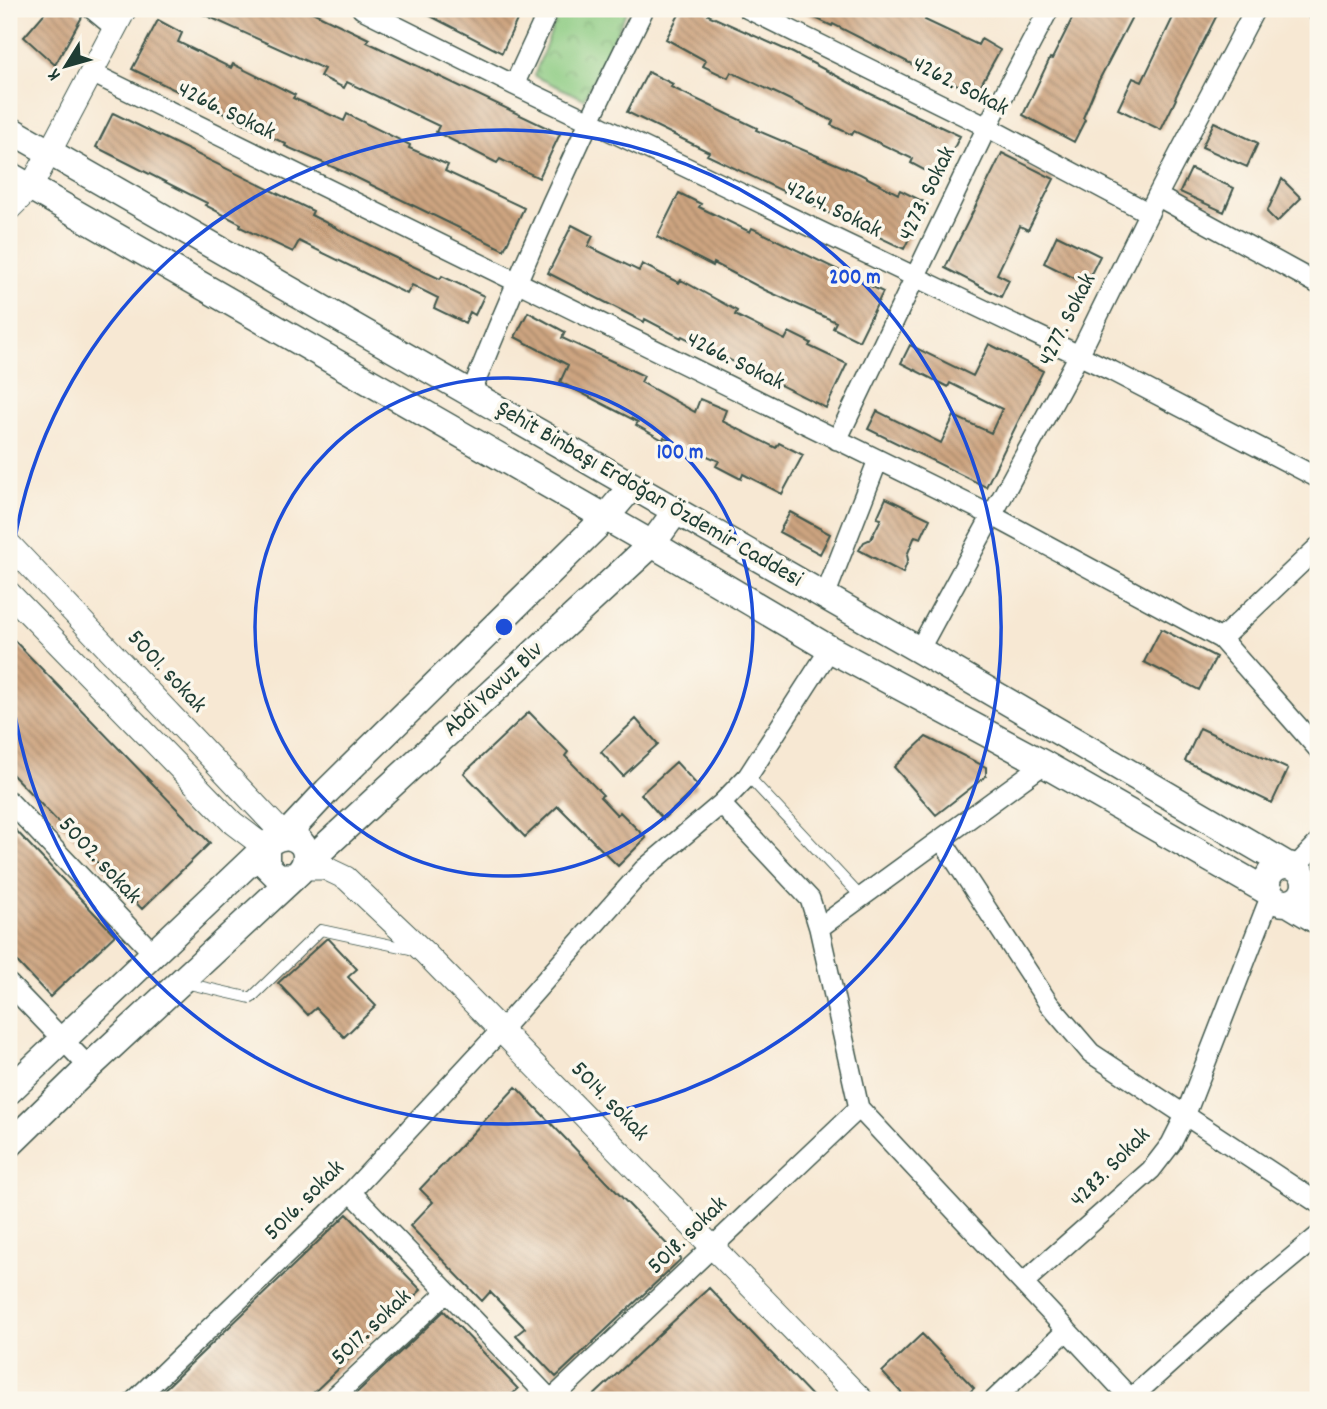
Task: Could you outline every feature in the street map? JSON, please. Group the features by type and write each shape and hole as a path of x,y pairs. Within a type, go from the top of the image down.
{"main road":[{"name":"Şehit Binbaşı Erdoğan Özdemir Caddesi","path":"9,130 825,596 1301,872"},
{"name":"Şehit Binbaşı Erdoğan Özdemir Caddesi","path":"20,181 830,649 1044,764 1318,920"},
{"name":"Abdi Yavuz Blv","path":"9,1091 275,842 605,518 632,486"},
{"name":"Abdi Yavuz Blv","path":"9,1145 89,1067 652,544 676,511"},
{"path":"296,839 304,847 301,869 278,877 269,870 264,860 275,842 296,839"},
{"path":"1278,898 1294,901 1303,892 1305,886 1301,872"}],"street":[{"path":"9,209 20,181 49,152 120,18 92,9"},
{"name":"4264. Sokak","path":"362,9 514,85 1079,355 1318,478"},
{"path":"514,85 548,9"},
{"path":"471,393 516,281 589,120 644,9"},
{"name":"4262. Sokak","path":"748,9 987,127 1318,284"},
{"name":"4273. Sokak","path":"837,440 987,127 1049,9"},
{"name":"4277. Sokak","path":"919,650 1079,355 1255,9"},
{"path":"1315,9 1318,13"},
{"name":"4266. Sokak","path":"92,73 993,516 1221,639 1318,749"},
{"path":"825,596 877,460"},
{"name":"5001. sokak","path":"9,544 275,842"},
{"path":"1221,639 1318,547"},
{"path":"9,593 233,822 275,842"},
{"name":"5016. sokak","path":"135,1400 351,1192 502,1029 643,870 721,804 748,776 830,649"},
{"path":"819,928 1044,764"},
{"name":"5002. sokak","path":"9,801 154,954"},
{"path":"721,804 810,899 819,928 859,1108 1131,1399 1236,1304 1318,1236"},
{"path":"941,839 1049,1004 1091,1053 1318,1203"},
{"path":"1301,872 1318,844"},
{"name":"5014. sokak","path":"301,869 325,868 346,878 502,1029 862,1400"},
{"name":"4283. Sokak","path":"1023,1283 1151,1170 1171,1144 1185,1116 1249,950 1278,898"},
{"path":"9,984 89,1067"},
{"name":"5018. sokak","path":"544,1398 713,1246 859,1108"},
{"path":"351,1192 544,1398"},
{"name":"5017. sokak","path":"331,1400 447,1292"},
{"path":"993,1400 1067,1331"}],"lane":[{"path":"748,776 862,897"},
{"path":"180,982 251,998 321,930 425,953"}],"green space":[{"path":"560,9 628,9 584,99 534,76"}],"building":[{"path":"48,9 72,9 82,17 55,65 24,37"},
{"path":"192,9 306,9 369,39 367,42 560,134 539,178 500,159 497,163 436,132 439,126 347,82 344,88 320,76 324,69"},
{"path":"417,9 522,9 502,53"},
{"path":"682,9 702,9 709,13 708,15 793,53 960,136 939,178 911,163 913,159 854,131 852,135 831,125 833,121 780,95 731,72 728,78 703,66 706,61 666,39"},
{"path":"796,9 918,9 928,14 925,20 978,45 981,39 1000,50 975,95 944,77 943,80 833,24 832,26"},
{"path":"1077,9 1136,9 1098,82 1074,142 1023,115"},
{"path":"1177,9 1220,9 1161,130 1118,109 1133,78 1142,82"},
{"path":"158,20 182,33 178,42 231,68 233,64 295,95 293,98 344,121 347,114 410,145 409,148 448,165 445,171 524,208 504,250 351,175 285,146 286,144 132,69"},
{"path":"648,72 673,84 671,87 757,128 756,130 860,174 898,194 900,190 926,203 904,249 707,155 709,152 627,112"},
{"path":"113,113 313,211 311,215 385,253 484,296 475,315 470,312 465,323 434,308 438,298 412,285 407,294 299,241 293,252 240,227 241,224 205,205 207,203 96,147"},
{"path":"1214,122 1258,143 1247,167 1202,147"},
{"path":"1002,153 1054,179 1028,230 1020,226 997,274 1009,280 1001,297 945,268"},
{"path":"1191,169 1234,188 1224,212 1180,192"},
{"path":"1282,179 1301,198 1277,222 1267,212"},
{"path":"679,193 701,204 699,207 750,232 752,228 883,292 859,341 833,328 836,322 765,290 714,263 713,266 657,237"},
{"path":"572,225 593,236 588,246 639,271 642,264 679,283 681,280 737,311 735,315 785,340 789,332 811,343 809,346 847,364 826,408 682,336 681,338 645,319 644,322 548,273"},
{"path":"1057,235 1100,256 1086,284 1044,263"},
{"path":"528,312 565,332 562,338 644,376 641,382 695,412 700,399 726,410 722,421 776,448 779,443 803,455 782,494 743,474 741,479 716,466 719,461 664,437 663,440 636,425 638,422 560,382 568,365 515,337"},
{"path":"989,344 1043,371 986,487 868,429 877,411 941,443 954,416 991,433 1002,409 950,383 948,387 901,363 910,345 973,376"},
{"path":"886,498 930,519 921,538 915,536 903,573 859,550 864,542 871,539 881,519 877,518"},
{"path":"790,512 830,534 820,554 779,532"},
{"path":"1161,629 1216,657 1199,690 1144,662"},
{"path":"9,635 210,843 142,909 9,771"},
{"path":"529,712 568,752 565,756 603,795 600,797 617,815 620,812 646,838 618,866 558,806 525,837 464,773"},
{"path":"636,719 658,744 623,776 601,752"},
{"path":"1200,728 1288,769 1272,803 1185,761"},
{"path":"926,737 986,767 986,776 936,815 894,767"},
{"path":"676,762 698,786 663,819 641,794"},
{"path":"9,823 115,935 50,997 9,953"},
{"path":"326,939 357,969 348,977 376,1006 344,1037 316,1008 308,1015 278,983"},
{"path":"516,1087 681,1259 556,1377 516,1335 525,1328 490,1292 482,1301 410,1226 433,1202 420,1189"},
{"path":"347,1214 421,1290 306,1400 153,1400"},
{"path":"709,1288 816,1400 589,1400"},
{"path":"444,1311 518,1389 506,1400 349,1400"},
{"path":"922,1334 974,1388 962,1400 908,1400 882,1372"}]}
